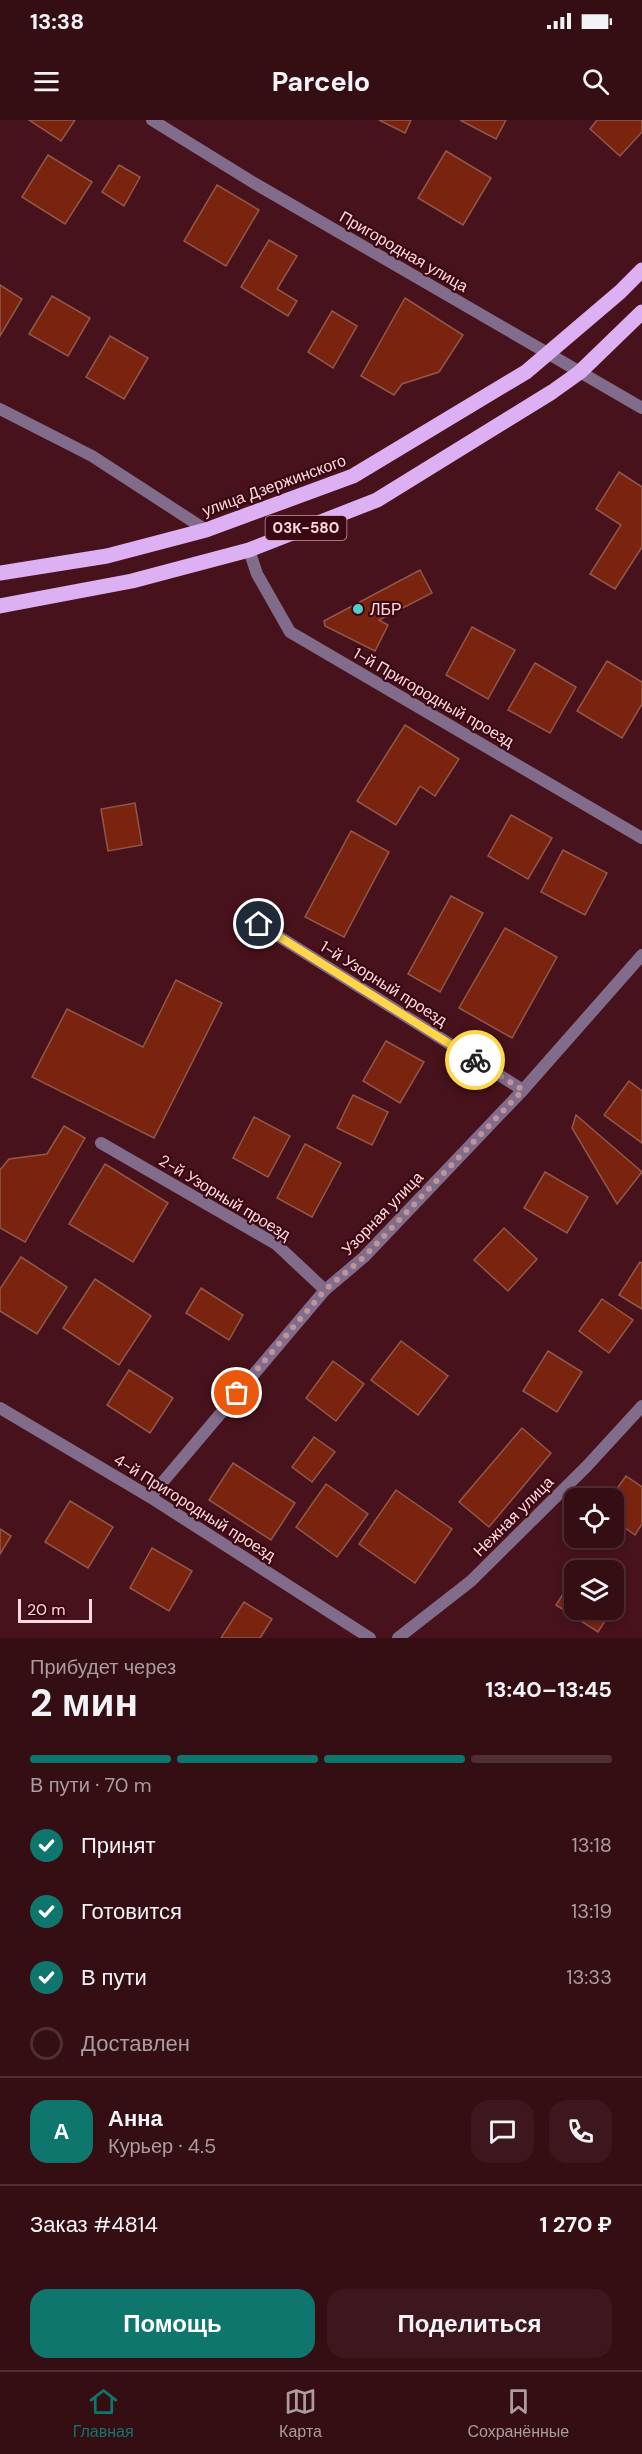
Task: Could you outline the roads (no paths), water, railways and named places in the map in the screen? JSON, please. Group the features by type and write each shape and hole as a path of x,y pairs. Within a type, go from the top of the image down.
{"main road":[{"name":"улица Дзержинского","path":"0,573 107,556 206,530 354,476 526,372 642,270"},
{"name":"03К-580","path":"0,606 132,581 249,550 377,500 552,393 580,372 642,312"}],"street":[{"name":"Пригородная улица","path":"152,120 254,183 642,408"},
{"path":"0,409 92,456 206,530"},
{"name":"1-й Пригородный проезд","path":"249,550 257,574 290,632 642,838"},
{"name":"1-й Узорный проезд","path":"259,924 523,1090"},
{"name":"Узорная улица","path":"150,1497 325,1290 364,1257 523,1090 642,955"},
{"name":"2-й Узорный проезд","path":"101,1143 276,1244 325,1290"},
{"name":"Нежная улица","path":"398,1638 471,1581 587,1466 642,1406"},
{"name":"4-й Пригородный проезд","path":"0,1408 150,1497 370,1638"}],"place":[{"name":"ЛБР","path":"358,609"}]}
